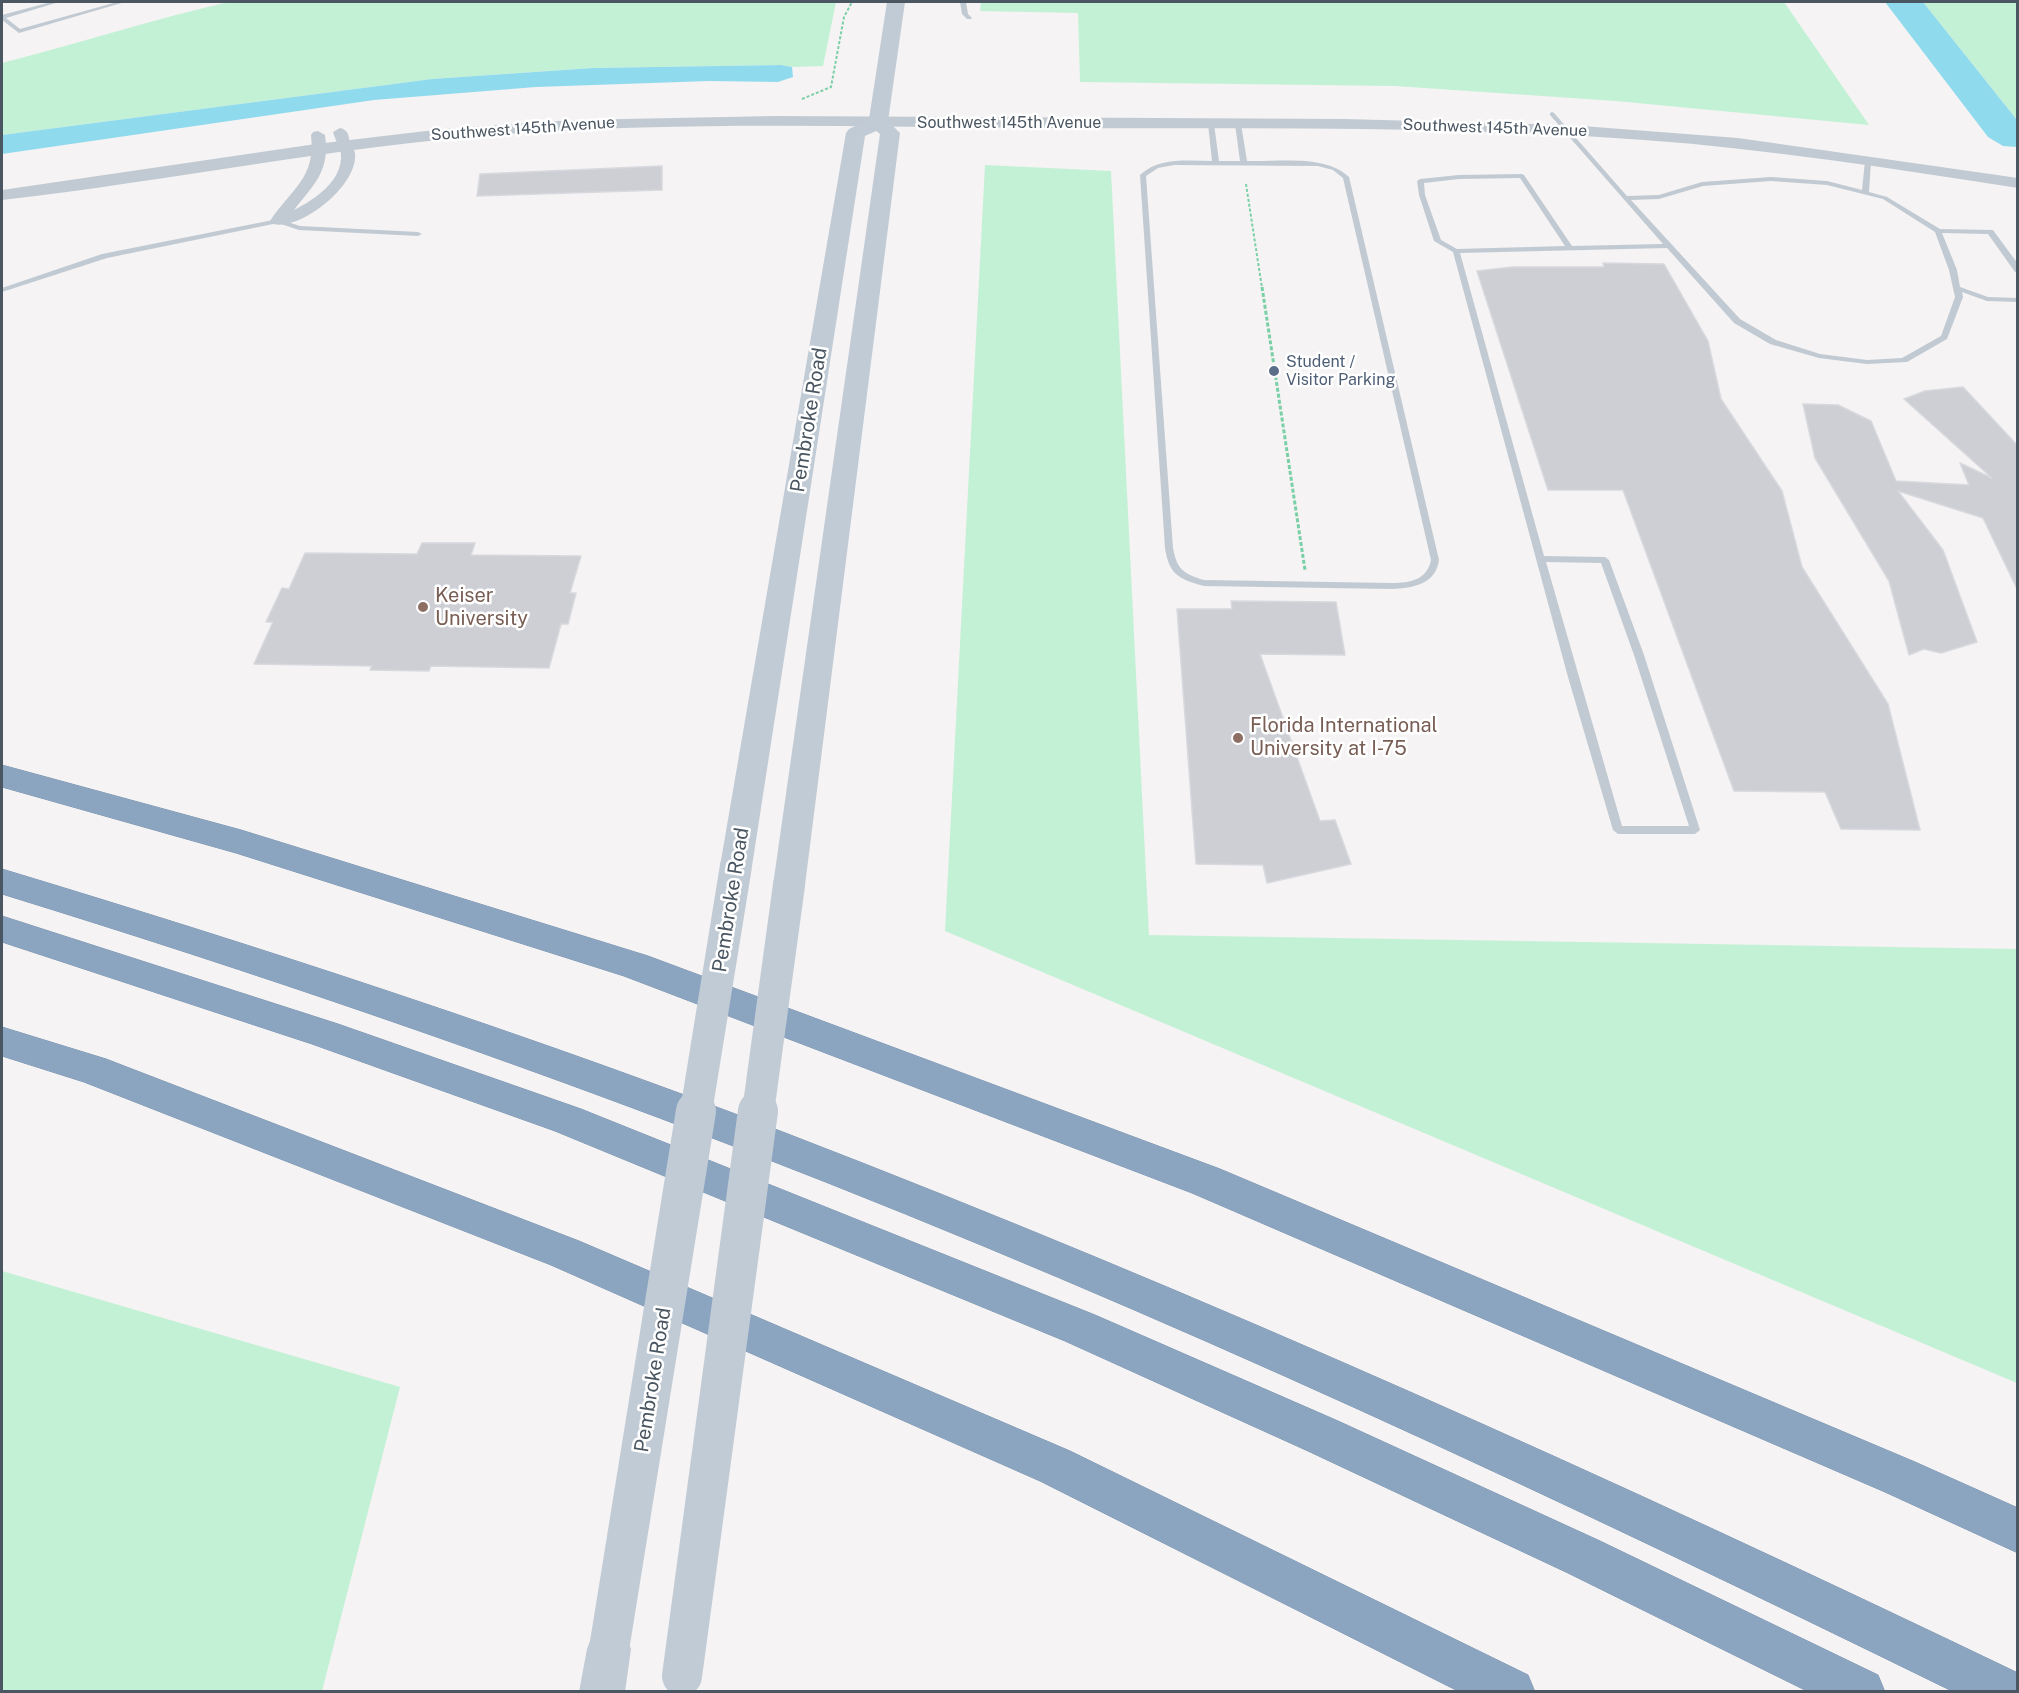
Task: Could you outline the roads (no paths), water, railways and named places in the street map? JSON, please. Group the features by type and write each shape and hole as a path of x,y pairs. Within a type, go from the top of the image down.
{"highway":[{"path":"2,776 242,842 648,970 1206,1180 1900,1477 2018,1532"},
{"path":"2,882 356,993 580,1072 850,1175 1039,1251 1360,1388 1599,1498 2006,1692"},
{"path":"2,929 303,1027 568,1120 1036,1310 1323,1436 1584,1557 1861,1692"},
{"path":"2,1042 93,1070 565,1252 1055,1466 1511,1692"}],"main road":[{"path":"880,113 896,2"},
{"name":"Pembroke Road","path":"603,1692 856,133 880,113 890,133 681,1684"}],"street":[{"name":"Southwest 145th Avenue","path":"2,179 342,139 641,121 880,113 1395,108 1552,114 1765,131 2018,167"},
{"name":"Southwest 145th Avenue","path":"880,113 1211,124 1415,125 1566,130 1758,146 2018,183"},
{"path":"278,221 310,210 329,195 342,177 347,162 348,153 342,139"},
{"name":"Southwest 145th Avenue","path":"2,195 320,142"},
{"path":"278,221 285,210 308,186 321,157 320,142"}],"lane":[{"path":"2,17 56,2"},
{"path":"2,17 19,31 122,2"},
{"path":"963,2 964,14 969,18"},
{"path":"1552,114 1737,321 1773,342 1819,356 1866,362 1904,360 1944,337 1959,297 1953,270 1938,231"},
{"path":"1211,124 1216,163"},
{"path":"1238,124 1244,163"},
{"path":"1865,193 1868,161"},
{"path":"1216,163 1319,164 1335,169 1346,177 1435,560 1435,566 1426,579 1410,585 1204,583 1181,574 1171,559 1143,176 1150,169 1162,164 1216,163"},
{"path":"1570,249 1522,177 1459,177 1420,181 1422,195 1438,241 1456,251 1570,249 1670,246"},
{"path":"1625,198 1659,197 1702,184 1771,179 1827,183 1885,198 1938,231 1990,232 2018,270"},
{"path":"2,290 105,256 278,221 299,228 418,234"},
{"path":"1456,251 1573,678 1618,830 1695,830 1639,655 1605,560 1542,559"},
{"path":"1957,288 1987,300 2018,300"}],"water":[{"path":"1885,2 1923,2 2017,120 2017,147 2003,146 1988,137"},
{"path":"781,65 792,67 793,77 778,82 709,81 536,87 374,100 2,154 2,135 432,79 593,68"}],"place":[{"name":"Student / Visitor Parking","path":"1274,371"},
{"name":"Keiser University","path":"423,607"},
{"name":"Florida International University at I-75","path":"1238,738"}]}
